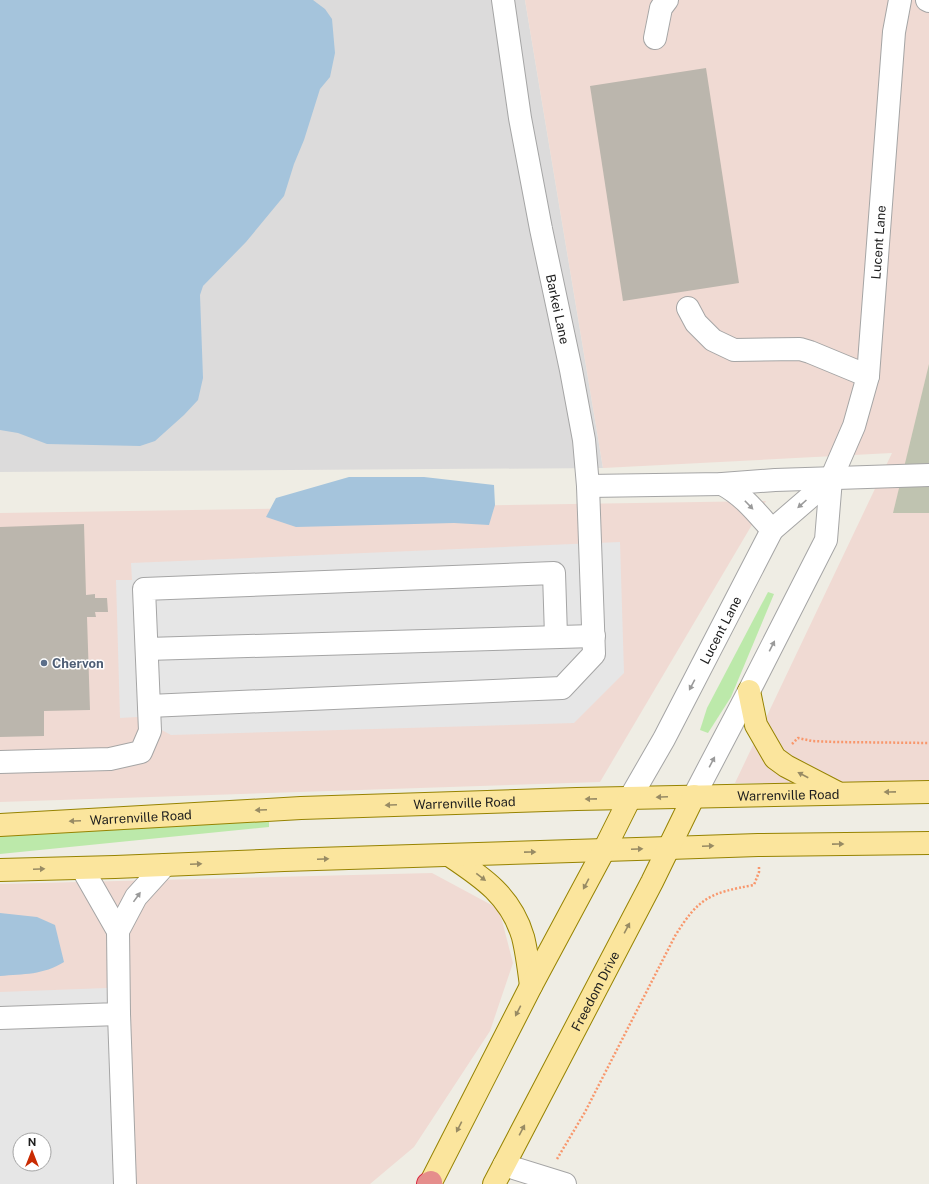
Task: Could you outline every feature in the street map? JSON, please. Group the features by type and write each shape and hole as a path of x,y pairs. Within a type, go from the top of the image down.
{"main road":[{"path":"749,691 756,726 775,758 786,766 837,793"},
{"name":"Warrenville Road","path":"0,825 301,808 694,796 929,792"},
{"name":"Freedom Drive","path":"499,1174 669,848 694,796"},
{"path":"430,1183 630,798"},
{"path":"0,870 758,845 929,843"},
{"path":"449,855 495,888 512,910 523,937 531,986"}],"street":[{"name":"Barkei Lane","path":"149,706 562,688 594,654 588,486 584,440 520,118 503,0"},
{"path":"655,38 661,8 667,0"},
{"name":"Lucent Lane","path":"694,796 826,540 831,478 854,426 868,376 894,32 900,0"},
{"path":"688,308 696,323 713,340 734,350 800,349 868,376"},
{"path":"588,486 722,484 775,480 929,475"},
{"name":"Lucent Lane","path":"630,798 664,739 772,530 831,478"},
{"path":"722,484 747,502 772,530"},
{"path":"0,762 110,759 141,752 150,732 144,589 554,573 556,636"},
{"path":"147,649 594,636"},
{"path":"125,1184 119,1014 118,931 136,897 165,865"},
{"path":"82,868 118,931"},
{"path":"0,1018 119,1014"},
{"path":"499,1174 556,1181"}],"path":[{"path":"788,747 798,738 812,741 835,742 929,743"},
{"path":"556,1181 585,1112 675,936 686,918 698,905 711,896 728,890 754,885 759,872 758,845"}],"shaded area":[{"path":"0,0 525,0 603,468 0,472"},
{"path":"525,0 929,0 929,783 735,783 892,453 603,468"},
{"path":"929,364 929,513 893,513"},
{"path":"766,501 600,782 0,802 0,513"},
{"path":"620,542 624,673 574,723 171,735 137,717 120,718 116,580 132,580 131,563"},
{"path":"432,873 499,909 513,963 490,1031 414,1147 370,1184 0,1184 0,884"},
{"path":"107,988 115,1184 0,1184 0,992"}],"green space":[{"path":"768,592 774,594 731,697 708,733 700,730 707,708"},
{"path":"269,821 269,827 0,854 0,836"}],"water":[{"path":"0,0 313,0 325,9 332,19 335,53 330,77 320,89 284,196 246,242 203,286 200,295 203,378 198,400 155,441 140,446 47,444 18,433 0,430"},
{"path":"349,477 424,477 494,485 495,505 489,525 454,523 296,527 266,517 276,498"},
{"path":"0,913 37,917 55,925 64,962 41,972 0,976"}],"building":[{"path":"706,68 739,283 623,301 590,86"},
{"name":"Chervon","path":"84,524 86,595 95,594 95,598 107,598 108,612 95,612 96,617 87,617 90,710 44,711 44,736 0,737 0,527"}],"place":[{"name":"Chervon","path":"44,663"}]}
